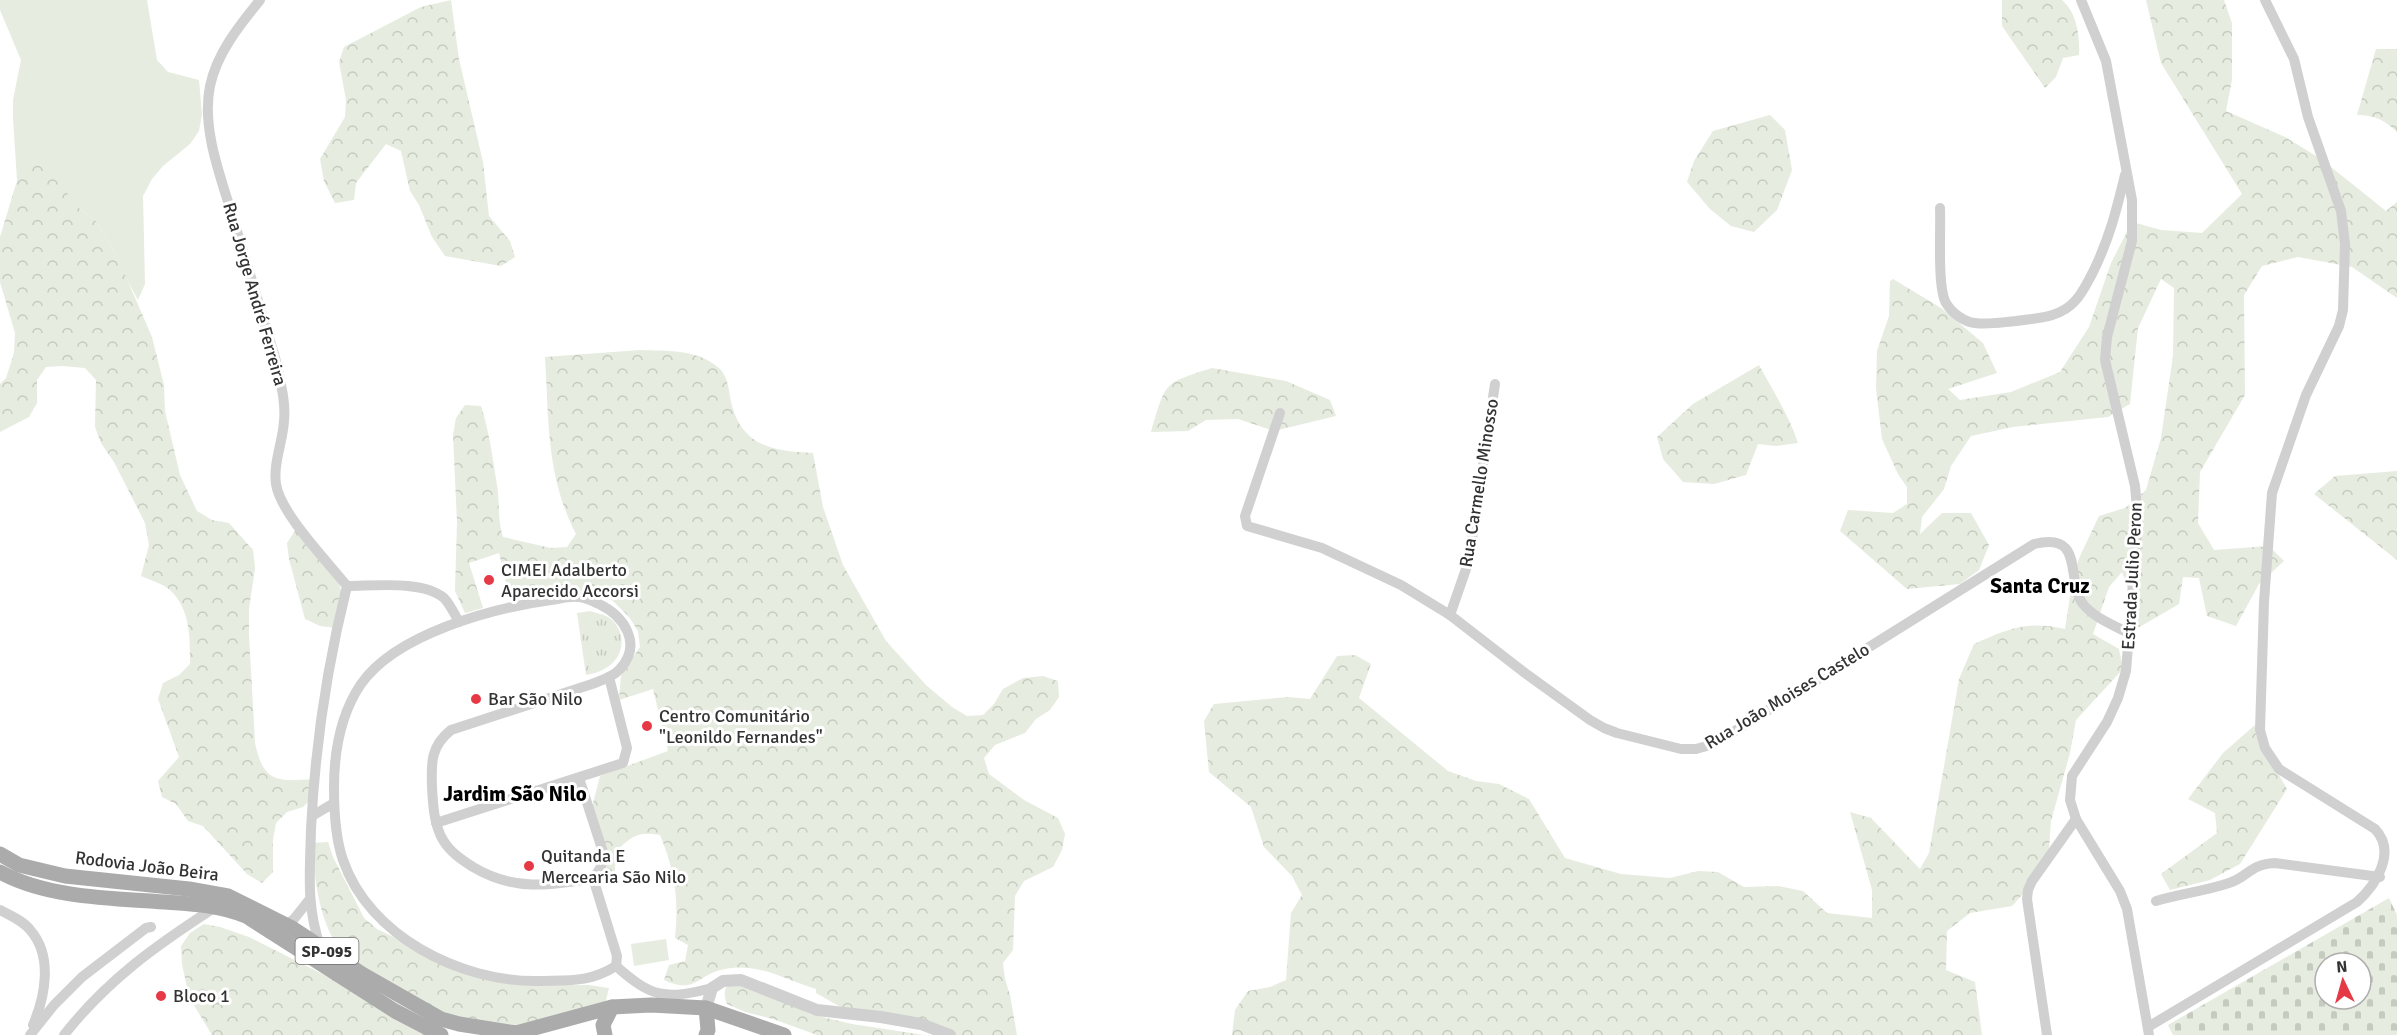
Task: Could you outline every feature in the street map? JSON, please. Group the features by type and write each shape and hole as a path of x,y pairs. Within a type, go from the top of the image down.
{"main road":[{"name":"Rodovia João Beira","path":"0,854 19,865 65,876 189,889 228,896 286,925 362,974 441,1019 489,1030 516,1033 612,1007 651,1005 706,1008"},
{"name":"Rodovia João Beira","path":"0,872 49,890 106,898 217,906 246,916 395,1011 441,1035"},
{"path":"605,1035 603,1025 612,1007"},
{"path":"706,1008 708,1030 706,1035"},
{"name":"SP-095","path":"706,1008 784,1035"}],"street":[{"name":"Rua Jorge André Ferreira","path":"260,0 225,48 214,70 209,88 210,131 283,392 285,421 275,474 276,486 288,512 347,586"},
{"name":"Estrada Julio Peron","path":"2082,0 2106,61 2132,200 2132,241 2107,337 2105,360 2138,504 2126,671 2118,698 2107,722 2072,776 2070,800 2076,819 2120,891 2127,909 2148,1031"},
{"path":"2148,1031 2356,902 2371,890 2380,878 2385,853 2385,842 2382,835 2375,829 2279,769 2265,748 2260,730 2263,625 2272,493 2306,395 2339,326 2343,310 2345,276 2344,227 2341,211 2308,117 2294,59 2265,0"},
{"path":"1940,208 1942,285 1945,302 1956,316 1973,323 1994,324 2050,316 2065,311 2077,300 2087,284 2113,226 2126,170"},
{"name":"Rua Carmello Minosso","path":"1450,615 1466,569 1471,546 1495,384"},
{"name":"Rua João Moises Castelo","path":"1280,413 1245,522 1251,529 1308,543 1381,575 1450,615 1590,720 1617,733 1681,750 1714,744 2040,542 2059,543 2067,549 2073,563 2078,594 2082,603 2090,611 2130,634"},
{"path":"320,946 313,925 309,900 314,771 324,693 347,586 418,587 433,590 446,600 459,622"},
{"path":"579,778 603,852 600,870 593,878 525,885 495,878 461,860 447,847 436,823 432,803 433,755 439,740 451,730 464,725 609,677 626,661 629,649 628,633 621,618 610,609 589,599 578,597 498,610 459,622 399,648 379,664 361,685 346,715 338,738 334,803 337,836 342,859 355,887 375,914 400,934 443,962 468,972 523,981 585,980 602,975 616,966"},
{"path":"436,823 623,763 627,748 609,677"},
{"path":"312,816 334,803"},
{"path":"2047,1035 2027,899 2028,890 2032,880 2076,819"},
{"path":"2156,901 2232,882 2255,866 2263,864 2275,863 2380,878"},
{"path":"593,878 617,956 616,966"},
{"path":"286,925 294,919 309,900"},
{"path":"64,1035 82,1012 140,958 217,906"},
{"path":"0,910 30,929 39,942 44,964 45,985 41,1006 29,1035"},
{"path":"29,1035 82,977 146,928 152,927"},
{"path":"616,966 649,992 667,995 687,994 712,988 723,981 741,980 817,1010 921,1024 950,1035"},
{"path":"706,1008 712,988"}],"green space":[{"path":"0,0 147,0 157,60 168,72 199,80 202,114 199,131 190,144 163,166 152,179 143,196 145,284 138,300 117,256 96,221 79,208 66,193 20,174 17,180 13,100 21,60 0,10"},
{"path":"451,0 459,59 483,162 489,216 510,241 515,257 501,266 445,256 432,237 419,205 410,191 401,151 386,144 356,183 354,200 335,203 324,181 320,159 345,117 346,100 339,62 344,47 421,7"},
{"path":"2002,0 2062,0 2071,11 2078,33 2079,55 2063,58 2056,77 2045,88 2002,26"},
{"path":"2146,0 2224,0 2232,23 2232,80 2226,111 2285,137 2321,159 2386,211 2397,202 2397,298 2352,267 2298,257 2262,266 2244,295 2245,395 2200,472 2198,523 2214,550 2269,546 2284,561 2259,584 2236,626 2207,616 2199,578 2183,577 2179,604 2136,629 2129,591 2122,572 2109,587 2093,634 2119,649 2123,669 2076,720 2070,753 2051,821 2049,850 2040,875 2012,906 1970,913 1947,931 1946,970 1975,982 1982,1035 1232,1035 1235,1010 1248,991 1270,987 1286,980 1291,913 1302,895 1292,876 1264,847 1251,807 1209,772 1204,721 1214,704 1287,697 1310,699 1337,656 1355,655 1371,664 1359,698 1448,771 1476,781 1499,784 1529,799 1565,858 1621,874 1670,878 1698,871 1718,872 1744,887 1778,886 1803,891 1827,913 1872,918 1872,890 1850,812 1871,818 1920,869 1929,853 1959,679 1974,644 1997,634 2029,626 2052,626 2065,629 2073,577 2099,516 2125,508 2146,490 2161,438 2173,356 2174,288 2161,279 2138,328 2130,404 2108,417 2013,427 1971,436 1951,466 1944,489 1922,517 1920,534 1942,513 1971,513 1989,545 1979,570 1960,584 1907,589 1840,531 1848,510 1893,513 1907,504 1907,487 1898,474 1882,439 1876,388 1877,351 1889,316 1890,281 1893,279 1941,308 1983,343 1997,373 1948,389 1960,400 2011,392 2060,372 2089,327 2111,263 2132,222 2161,230 2202,233 2242,194 2161,63"},
{"path":"2376,49 2397,49 2397,132 2379,119 2357,115"},
{"path":"1770,115 1785,130 1792,170 1777,210 1754,232 1731,226 1710,209 1687,182 1694,161 1713,131"},
{"path":"30,156 48,169 79,208 96,221 117,256 152,337 164,385 165,411 180,475 197,511 212,520 229,523 253,550 255,568 249,609 249,635 255,743 258,756 262,766 274,777 290,780 313,779 314,796 303,807 287,812 276,823 273,840 273,872 262,883 247,874 203,826 188,821 176,804 162,797 158,781 179,757 158,699 163,683 179,675 190,664 188,626 182,607 171,591 141,576 149,545 145,523 114,462 101,443 95,427 96,380 85,368 46,367 37,380 37,403 29,417 0,432 0,384 6,378 14,353 15,333 0,282 0,237 19,174"},
{"path":"640,350 681,352 710,362 724,375 736,417 751,437 772,448 813,453 823,507 843,565 886,641 926,685 952,707 967,716 983,715 994,704 1003,689 1023,678 1043,676 1058,681 1059,697 1050,710 1036,719 1025,733 995,745 984,758 989,774 1024,800 1058,818 1065,834 1062,850 1053,867 1024,881 1015,896 1013,950 1003,963 1017,1035 941,1035 844,1009 816,993 816,989 771,973 749,968 725,969 696,982 683,985 664,980 669,965 685,961 688,945 675,938 675,885 660,835 641,834 631,838 616,851 615,871 599,874 607,855 592,807 600,776 668,751 653,689 619,700 621,675 640,647 638,631 629,617 607,595 532,598 509,594 499,553 469,563 483,608 465,613 455,591 457,522 453,435 456,418 465,405 481,406 492,455 503,537 551,548 567,547 576,534 566,512 554,469 545,357"},
{"path":"1759,365 1798,443 1776,446 1758,444 1746,475 1714,484 1683,482 1663,459 1657,437 1693,404"},
{"path":"1212,368 1286,381 1330,400 1336,416 1274,431 1238,419 1206,420 1188,431 1151,432 1160,403 1168,387 1183,378"},
{"path":"2397,471 2397,560 2314,494 2335,476"},
{"path":"296,529 337,578 342,593 336,628 320,626 305,619 287,543"},
{"path":"590,611 612,620 619,630 622,644 613,663 601,671 586,675 577,613"},
{"path":"2255,725 2256,735 2287,789 2240,864 2210,880 2170,890 2161,874 2217,833 2215,813 2188,799 2223,753"},
{"path":"328,842 333,857 364,918 377,929 455,967 559,985 609,988 605,1004 512,1030 442,1015 345,956 336,944 320,903 312,843"},
{"path":"2389,898 2397,915 2397,1035 2173,1035 2168,1025"},
{"path":"204,924 249,937 443,1035 212,1035 189,997 182,964 181,946 190,933"},
{"path":"666,939 669,960 634,966 631,944"},
{"path":"742,980 810,1014 852,1024 924,1035 817,1035 727,1004 725,990 732,982"}],"place":[{"name":"CIMEI Adalberto Aparecido Accorsi","path":"489,580"},
{"name":"Bar São Nilo","path":"476,699"},
{"name":"Centro Comunitário \"Leonildo Fernandes\"","path":"647,726"},
{"name":"Quitanda E Mercearia São Nilo","path":"529,866"},
{"name":"Bloco 1","path":"161,996"}],"district":[{"name":"Santa Cruz","path":"2040,586"},
{"name":"Jardim São Nilo","path":"515,794"}]}
